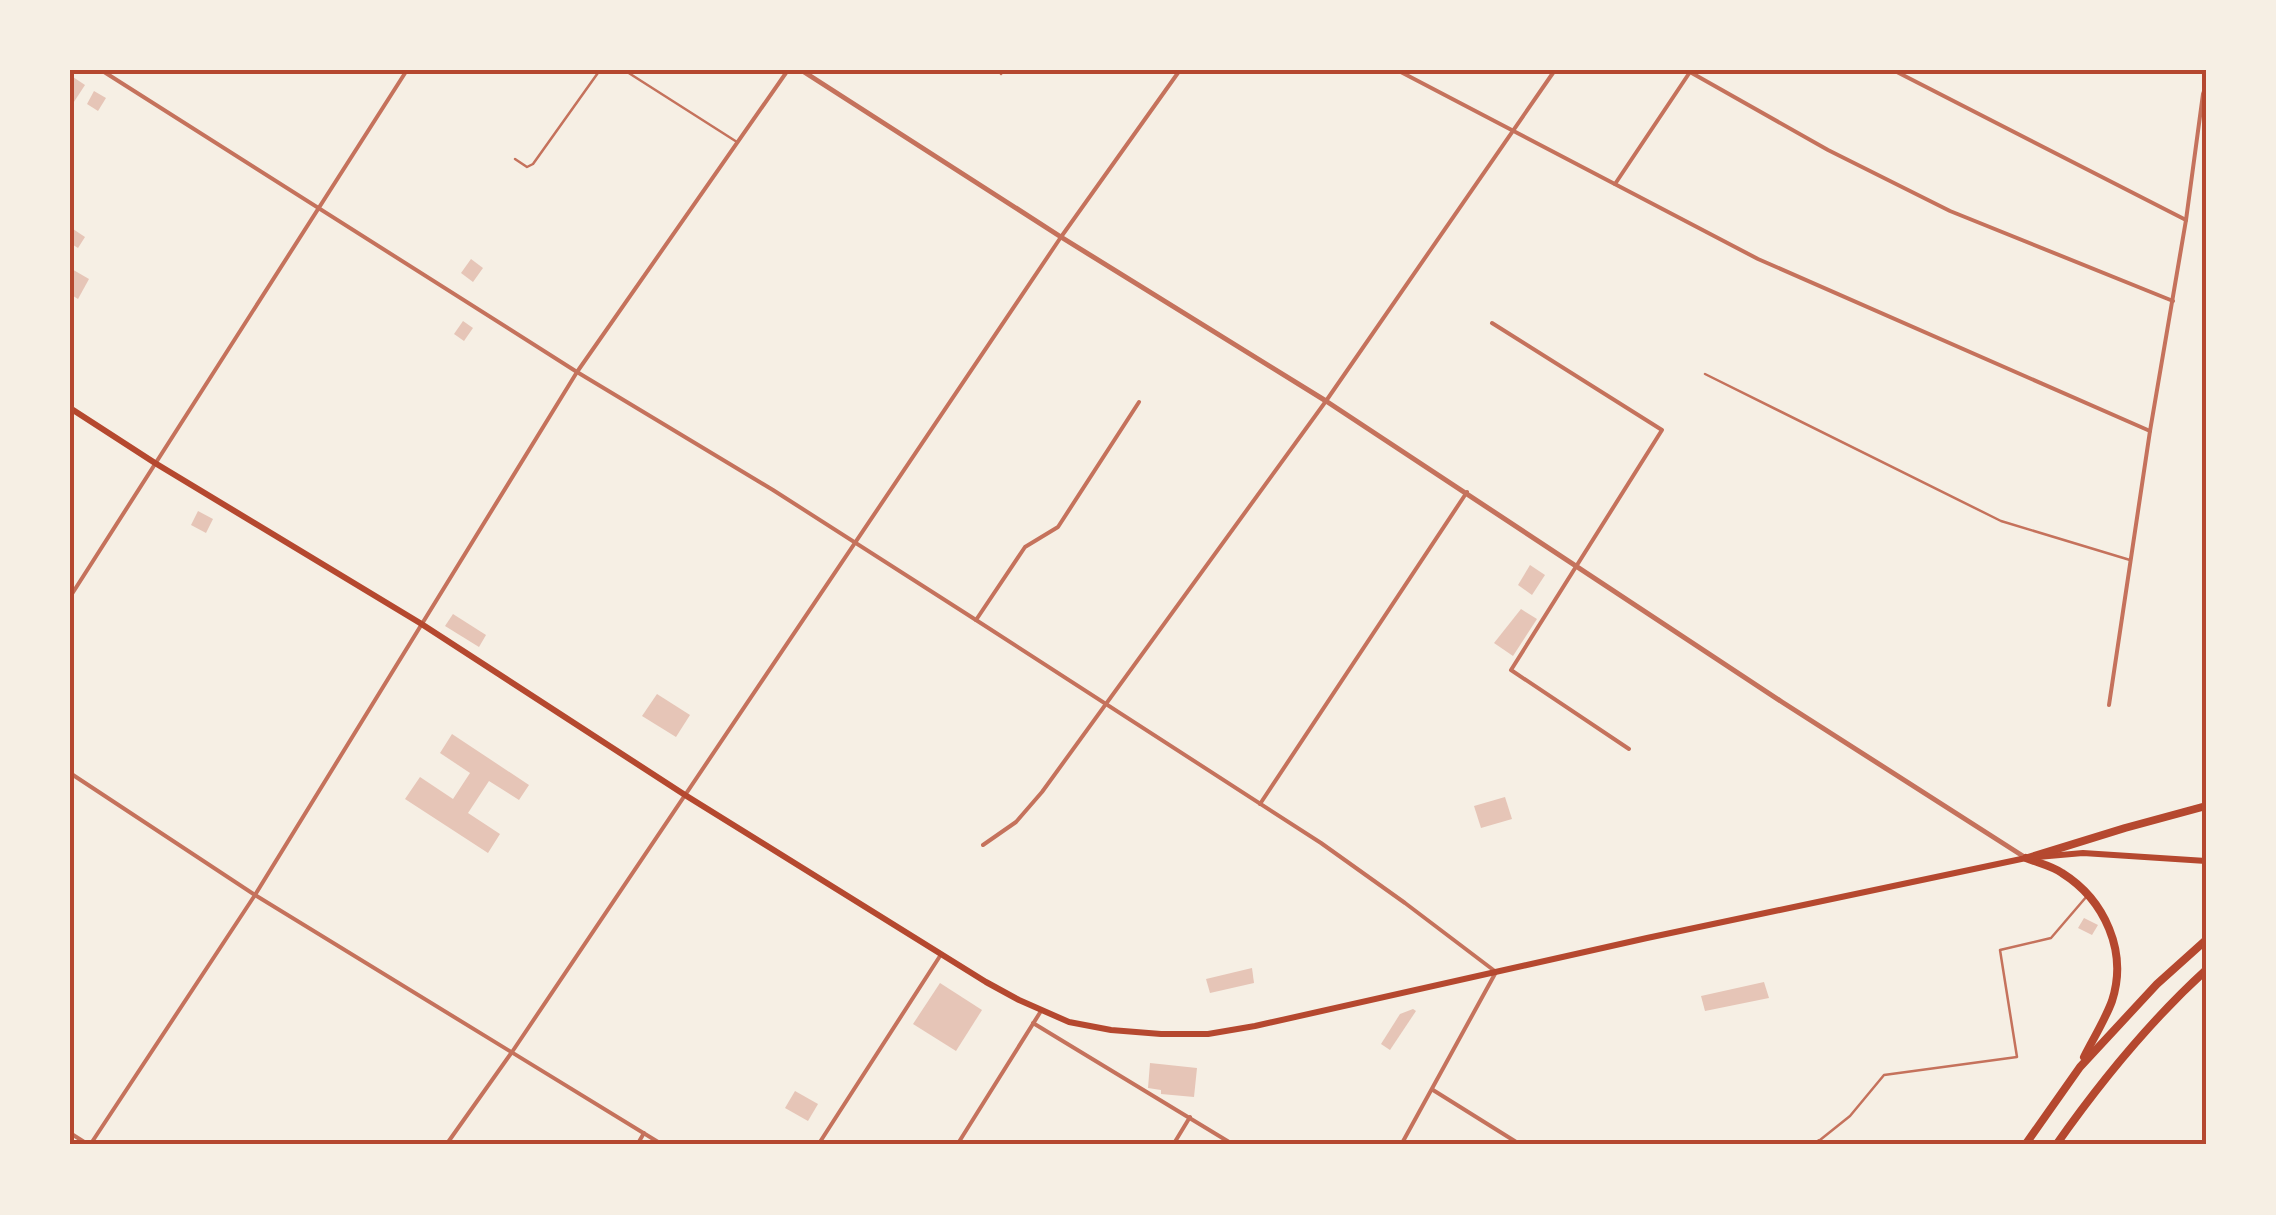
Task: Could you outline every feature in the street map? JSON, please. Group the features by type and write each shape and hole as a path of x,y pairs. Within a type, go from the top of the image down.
{"highway":[{"path":"2026,858 2206,806"},
{"path":"2026,858 2061,871 2088,895 2111,929 2119,966 2112,1002 2080,1066"},
{"path":"2024,1145 2080,1066 2206,940"},
{"path":"2056,1145 2097,1087 2170,1004 2206,970"}],"main road":[{"path":"70,408 420,623 685,795 986,982 1069,1022 1111,1030 1208,1034 2026,858 2083,853 2206,861"}],"street":[{"path":"102,70 576,372 976,620 1260,804 1406,903 1496,972 1401,1145"},
{"path":"70,598 407,70"},
{"path":"70,1133 90,1145 254,895 576,372 788,70"},
{"path":"801,70 1060,237 1326,401 2026,858"},
{"path":"446,1145 1060,237 1178,70"},
{"path":"1397,70 1758,259 2150,431"},
{"path":"983,844 1016,822 1042,792 1326,401 1555,70"},
{"path":"1893,70 2186,220"},
{"path":"1615,184 1690,72 1828,150 1950,211 2172,301"},
{"path":"2109,705 2206,86"},
{"path":"1492,323 1662,430 1511,670 1629,748"},
{"path":"976,620 1025,547 1058,527 1140,402"},
{"path":"1260,804 1467,492"},
{"path":"70,773 254,895 663,1145"},
{"path":"818,1145 942,954"},
{"path":"957,1145 1041,1011"},
{"path":"1033,1023 1234,1145"},
{"path":"1434,1090 1521,1145"},
{"path":"1173,1145 1190,1117"},
{"path":"638,1145 644,1133"}],"lane":[{"path":"515,159 525,166 533,164 600,70"},
{"path":"624,70 739,142"},
{"path":"1706,374 2002,520 2131,560"},
{"path":"1818,1143 1850,1116 1884,1075 2017,1057 2000,950 2051,938 2088,895"}],"building":[{"path":"70,75 85,85 70,108"},
{"path":"94,91 106,98 98,111 87,104"},
{"path":"70,227 85,237 78,248 70,243"},
{"path":"471,259 483,268 473,282 461,273"},
{"path":"70,268 89,279 78,299 70,294"},
{"path":"463,321 473,328 464,341 454,334"},
{"path":"198,511 213,519 206,533 191,525"},
{"path":"1530,565 1545,575 1532,595 1518,585"},
{"path":"1521,609 1537,619 1513,656 1494,643"},
{"path":"453,614 486,635 479,647 445,626"},
{"path":"657,694 690,715 676,737 642,716"},
{"path":"452,734 529,785 519,800 489,781 468,813 500,834 488,853 405,799 420,777 453,799 470,773 440,753"},
{"path":"1505,797 1512,819 1481,828 1474,806"},
{"path":"2084,918 2098,925 2092,935 2078,928"},
{"path":"1252,968 1254,983 1210,993 1206,979"},
{"path":"1764,982 1769,998 1705,1011 1701,996"},
{"path":"940,983 982,1010 956,1051 913,1024"},
{"path":"1416,1011 1390,1050 1381,1044 1400,1014"},
{"path":"1150,1063 1197,1068 1194,1097 1161,1094 1161,1090 1148,1088"},
{"path":"795,1091 818,1104 808,1121 785,1108"}]}
